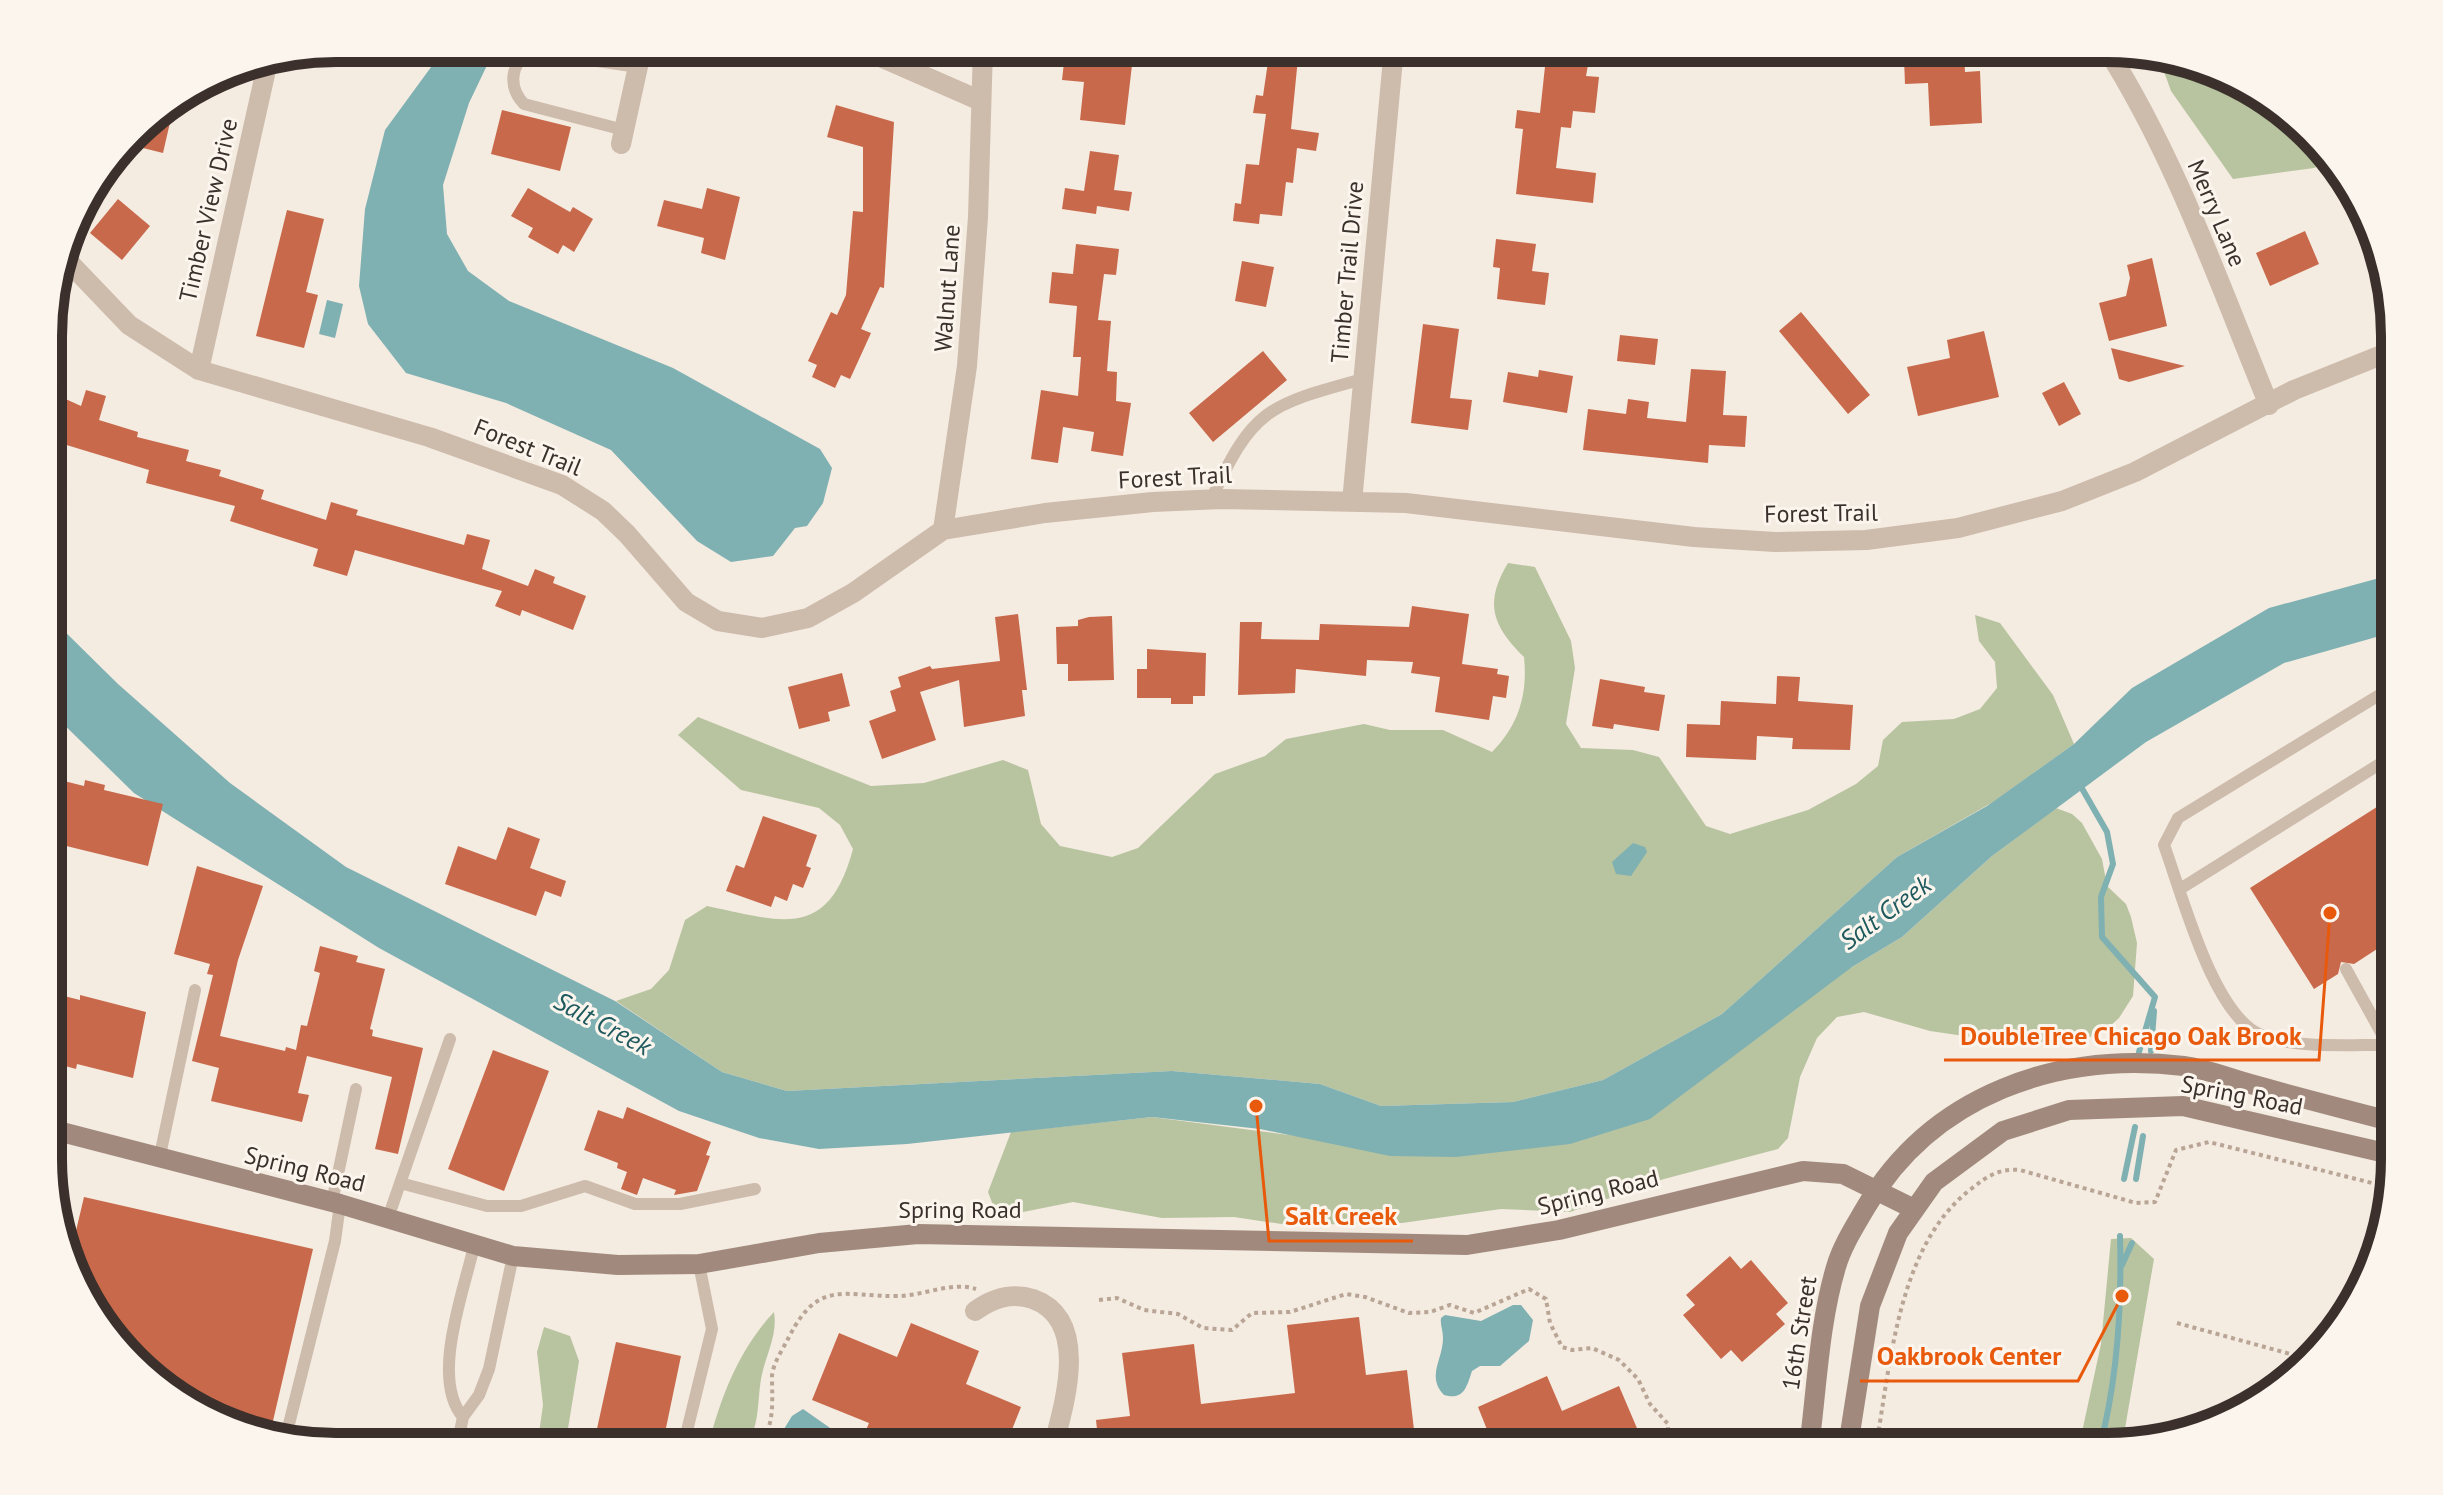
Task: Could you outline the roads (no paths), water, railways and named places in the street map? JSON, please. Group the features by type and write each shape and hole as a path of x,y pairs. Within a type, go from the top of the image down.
{"street":[{"name":"Timber Trail Drive","path":"1352,502 1393,62"},
{"name":"Merry Lane","path":"2115,62 2138,98 2180,188 2269,405"},
{"path":"622,137 639,63"},
{"path":"894,63 981,101"},
{"name":"Walnut Lane","path":"943,530 967,366 978,217 982,63"},
{"name":"Timber View Drive","path":"199,370 266,72"},
{"name":"Forest Trail","path":"71,265 129,325 199,370 429,437 562,485 603,511 686,602 711,617 738,627 762,628 808,618 853,593 943,530 1045,513 1211,500 1406,503 1730,539 1819,542 1903,536 2004,518 2062,501 2135,472 2294,390 2380,356"},
{"name":"Spring Road","path":"1877,1188 1897,1161 1923,1136 1984,1094 2065,1068 2134,1064 2186,1066 2380,1118"},
{"name":"Spring Road","path":"62,1138 336,1203 513,1256 618,1265 699,1264 819,1243 918,1234 1467,1245 1559,1230 1785,1173 1843,1174 1877,1188 1914,1209 1944,1174 2003,1131 2069,1110 2183,1106 2380,1149"},
{"name":"16th Street","path":"1811,1432 1828,1300 1837,1264 1877,1188"},
{"path":"1850,1432 1870,1306 1881,1269 1914,1209"},
{"path":"982,1306 1007,1295 1024,1296 1053,1311 1062,1327 1069,1369 1056,1433"}],"lane":[{"path":"518,63 512,78 514,94 524,104 622,137"},
{"path":"1211,500 1233,452 1268,412 1305,395 1363,379"},
{"path":"2380,695 2178,818 2164,845 2221,997 2241,1022 2259,1034 2284,1041 2380,1045"},
{"path":"2180,889 2380,764"},
{"path":"2346,969 2380,1026"},
{"path":"159,1160 195,990"},
{"path":"388,1218 450,1039"},
{"path":"288,1429 335,1241 336,1203 356,1089"},
{"path":"400,1183 453,1199 510,1206 535,1203 585,1186 635,1204 680,1204 755,1189"},
{"path":"463,1417 450,1393 448,1363 474,1246"},
{"path":"460,1433 463,1417 479,1395 489,1369 513,1256"},
{"path":"686,1433 712,1329 699,1264"}],"water":[{"path":"434,63 488,63 469,103 443,185 447,234 468,271 509,301 673,368 820,449 832,468 823,503 807,526 795,528 773,556 731,562 697,541 611,450 506,403 406,373 368,324 359,286 365,209 385,130"},
{"path":"327,300 343,304 335,338 319,334"},
{"path":"2380,578 2380,636 2284,663 2146,742 1992,856 1902,937 1852,967 1650,1119 1570,1144 1456,1157 1390,1156 1260,1129 1152,1117 907,1144 819,1149 759,1138 679,1111 379,948 134,793 62,723 62,629 118,684 230,783 346,867 615,1001 722,1072 787,1091 1172,1071 1320,1084 1381,1106 1513,1102 1603,1080 1722,1014 1897,857 1987,806 2074,744 2132,688 2269,608"},
{"path":"1633,843 1645,847 1647,852 1631,876 1616,874 1612,862"},
{"path":"1513,1305 1521,1305 1533,1320 1529,1341 1500,1366 1480,1366 1472,1371 1460,1394 1444,1395 1436,1381 1443,1335 1441,1318 1445,1315 1481,1321"},
{"path":"803,1409 833,1430 832,1433 782,1433 792,1416"}],"waterway":[{"path":"2080,785 2107,832 2113,864 2101,897 2102,937 2155,997 2139,1052"},
{"path":"2151,1051 2154,1011"},
{"path":"2124,1179 2135,1127"},
{"path":"2136,1179 2143,1136"},
{"path":"2103,1432 2118,1342 2120,1236"},
{"path":"2122,1265 2132,1243"}],"place":[{"name":"DoubleTree Chicago Oak Brook","path":"2330,913"},
{"name":"Salt Creek","path":"1256,1106"},
{"name":"Oakbrook Center","path":"2122,1296"}]}
